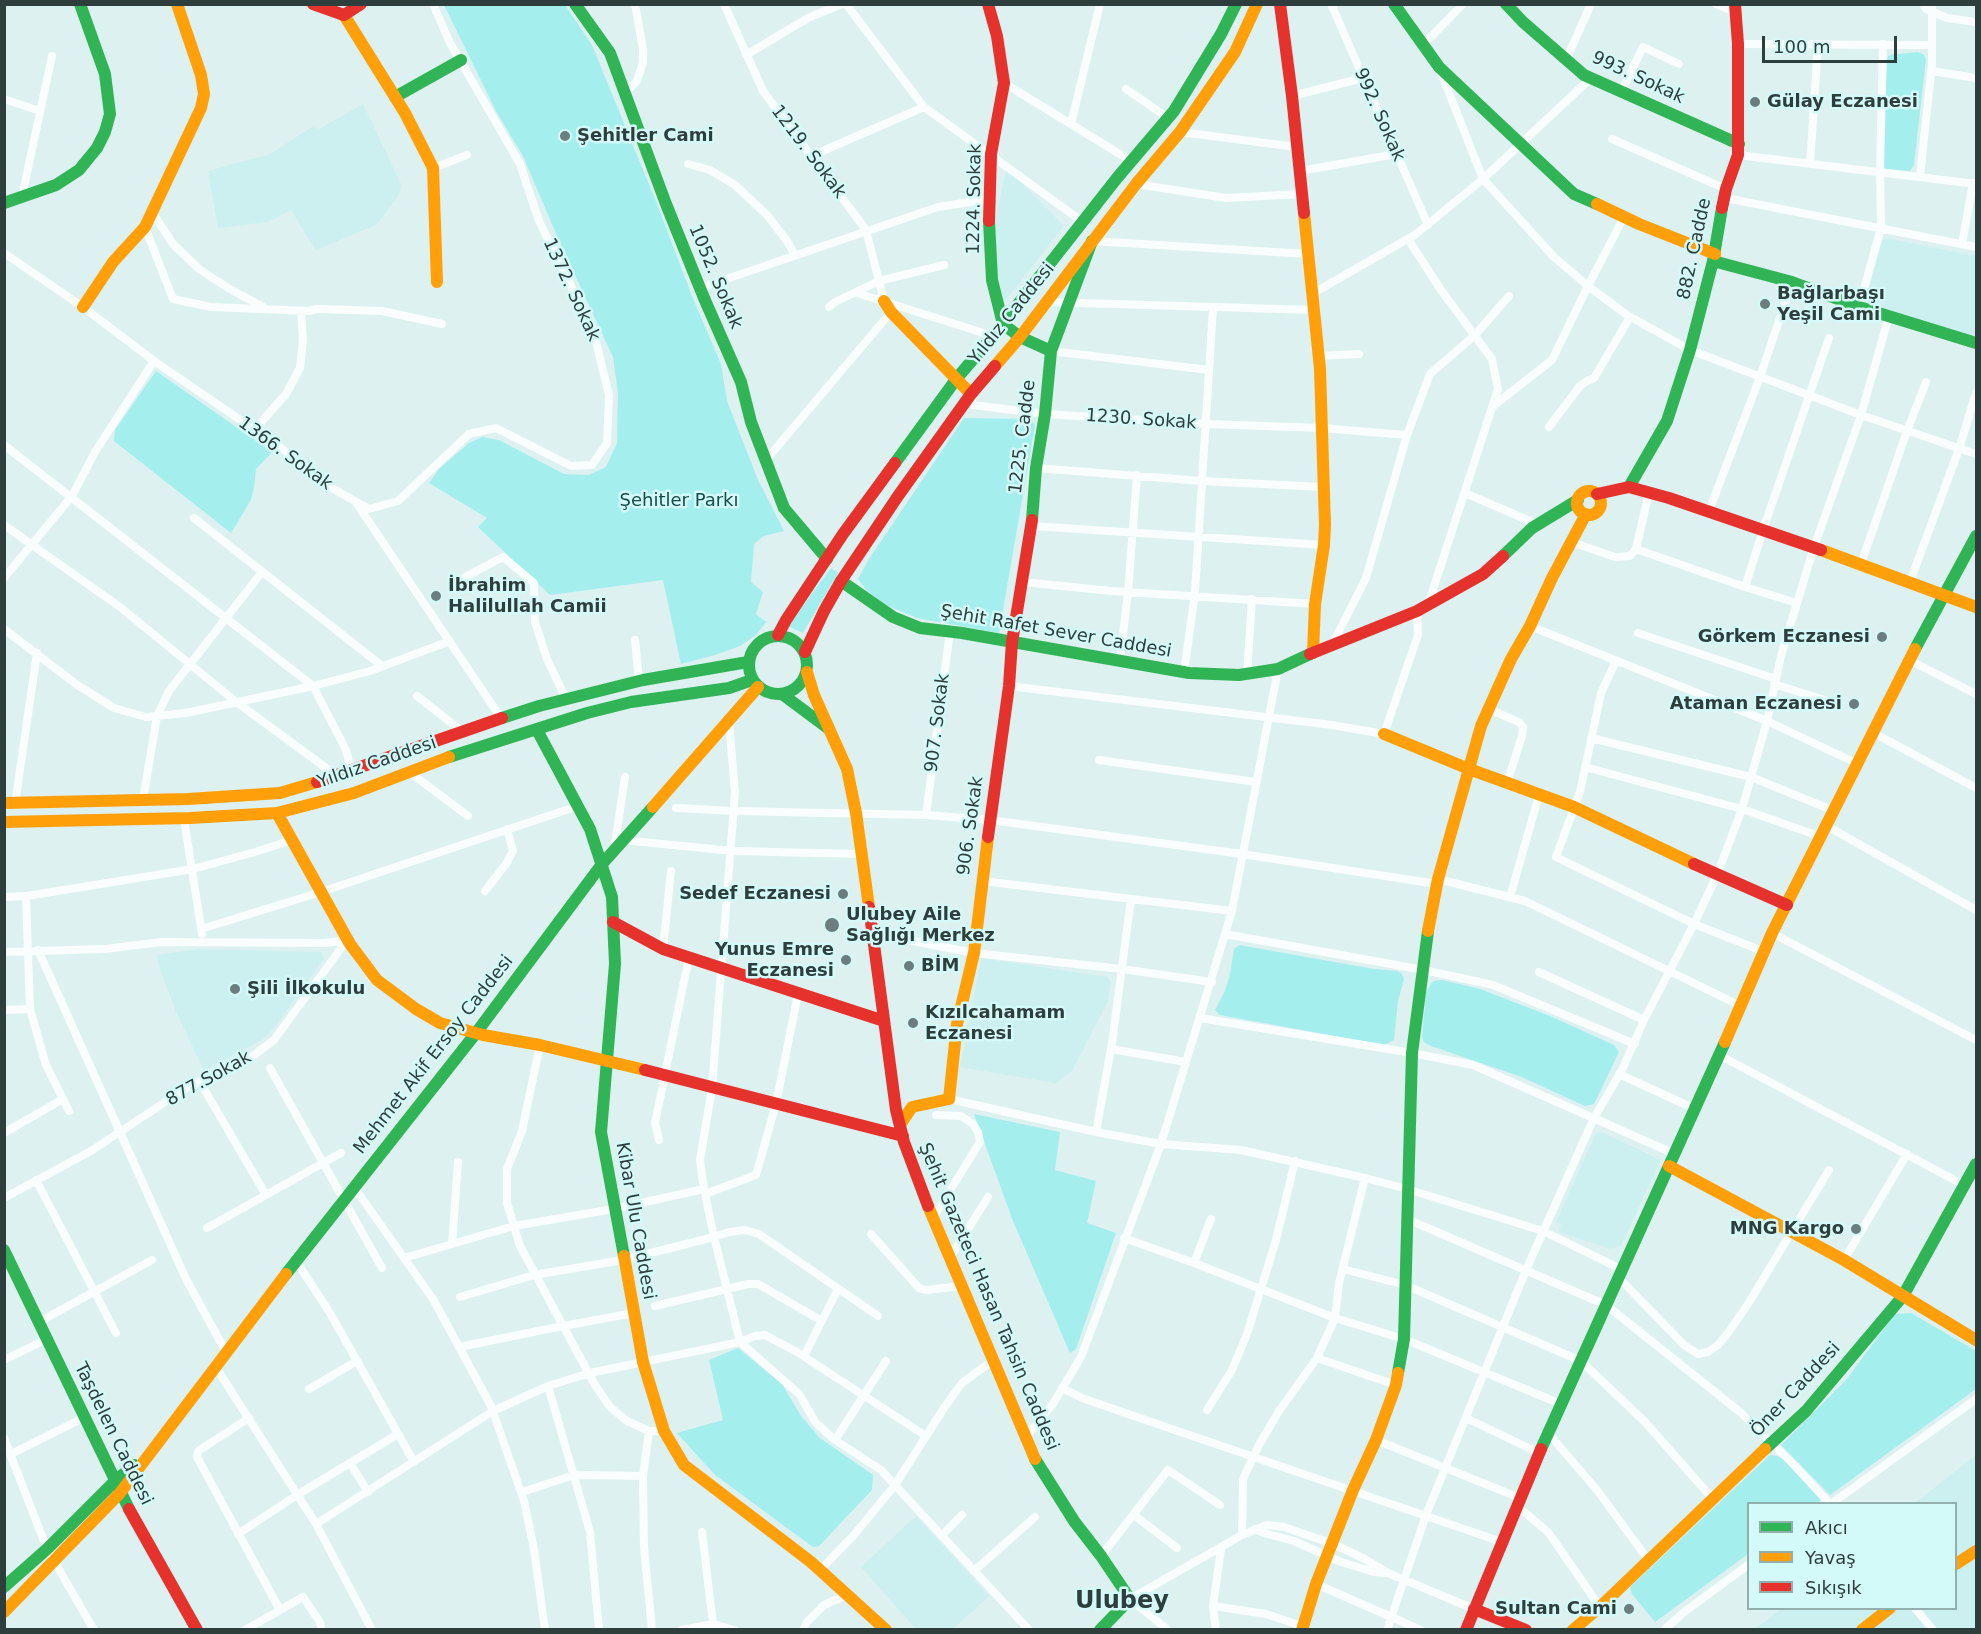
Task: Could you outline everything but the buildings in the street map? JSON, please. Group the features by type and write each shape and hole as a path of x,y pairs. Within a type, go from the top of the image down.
{"street":[{"path":"4,203 56,185 79,170 97,148 105,132 110,114 105,74 80,4"},
{"path":"83,307 113,262 145,227 201,108 204,94 201,75 177,4"},
{"path":"313,4 344,15 395,97 433,168 437,282"},
{"path":"344,15 361,4"},
{"name":"1372. Sokak","path":"356,502 369,509 398,501 469,434 496,428 572,466 592,465 607,443 609,395 593,330 539,221 520,164 450,42 434,4"},
{"name":"1052. Sokak","path":"575,4 609,53 666,204 741,382 751,422 784,508 827,559"},
{"path":"625,93 637,81 643,62 635,4"},
{"name":"1219. Sokak","path":"724,4 763,91 866,230 884,301"},
{"path":"746,55 808,18 844,4 924,107 1083,222"},
{"name":"1224. Sokak","path":"988,4 997,36 1004,83 991,154 989,199 992,280 1003,324"},
{"path":"1071,124 1100,4"},
{"name":"Yıldız Caddesi","path":"10,804 188,799 280,793 337,776 501,718 566,699 639,681 748,663 755,646 769,636 778,635 827,559 957,378 1168,118 1216,43 1236,4"},
{"name":"Yıldız Caddesi","path":"805,652 841,581 898,496 971,394 1020,336 1136,184 1180,132 1235,52 1257,4"},
{"path":"1280,4 1314,310 1322,428 1324,545 1316,604 1313,653"},
{"name":"992. Sokak","path":"1331,4 1428,225"},
{"path":"1394,4 1439,67 1574,194 1714,257 1859,307 1977,343"},
{"path":"1423,45 1463,4"},
{"name":"993. Sokak","path":"1506,4 1584,75 1738,150"},
{"path":"1566,60 1591,4"},
{"path":"1716,4 1735,8"},
{"path":"1923,4 1926,9 1932,8 1947,18 1977,22"},
{"name":"882. Cadde","path":"1629,487 1667,421 1690,350 1738,150 1738,44 1735,8"},
{"path":"1920,176 1932,71 1932,8"},
{"path":"1738,44 1932,45"},
{"path":"1810,164 1818,44"},
{"path":"1859,307 1881,228 1883,44"},
{"path":"1621,92 1642,47 1679,64"},
{"path":"22,197 52,56"},
{"path":"395,97 461,60"},
{"path":"1439,67 1484,179 1554,257 1630,317 1690,350 1861,415 1977,454"},
{"path":"1932,71 1977,78"},
{"path":"1292,96 1363,78"},
{"path":"1312,294 1428,225 1484,179 1591,78"},
{"path":"1004,83 1131,161"},
{"path":"1126,89 1168,118"},
{"path":"4,99 40,111"},
{"path":"811,156 924,107"},
{"path":"1180,132 1297,147"},
{"path":"1612,139 1726,194 1977,247"},
{"path":"1738,150 1810,164 1975,184 1962,244"},
{"path":"1300,171 1396,153"},
{"path":"433,168 467,155"},
{"path":"688,164 710,170 735,185 772,221 795,255"},
{"path":"1136,184 1226,198 1302,195"},
{"path":"700,288 938,207 989,199"},
{"path":"152,212 173,244 199,269 228,288 268,309"},
{"path":"1492,407 1552,360 1624,217"},
{"path":"145,227 173,299 211,307 301,311 317,309 382,311 442,324"},
{"path":"1384,734 1418,635 1423,608 1465,493 1498,389 1492,359 1441,290 1408,238"},
{"path":"1092,241 1308,254"},
{"name":"1225. Cadde","path":"1012,642 1032,526 1036,468 1045,414 1051,351 1092,241"},
{"name":"1366. Sokak","path":"4,253 83,307 154,361 280,447 330,487 356,502 501,718"},
{"path":"829,307 879,281 944,265"},
{"path":"1709,512 1761,377 1792,282"},
{"path":"856,293 993,336"},
{"path":"1331,645 1366,578 1407,435 1430,374 1475,336 1509,296"},
{"path":"884,301 891,312 971,394"},
{"path":"1046,302 1314,310"},
{"path":"1184,673 1195,596 1213,308"},
{"path":"254,430 286,394 300,368 303,340 301,311"},
{"path":"766,460 891,312"},
{"path":"1387,1629 1426,1515 1501,1328 1543,1231 1594,1118 1635,1044 1644,1020 1717,875 1742,809 1797,603 1814,547 1861,415 1889,316"},
{"path":"1549,427 1580,387 1594,378 1630,317"},
{"path":"1003,324 1020,336 1051,351 1209,370"},
{"path":"1745,587 1829,338"},
{"path":"1318,357 1359,354"},
{"path":"4,578 72,496 95,452 154,361"},
{"path":"1861,564 1926,382"},
{"path":"1910,582 1977,393"},
{"name":"1230. Sokak","path":"971,394 973,405 1045,414 1206,424 1322,428 1407,435"},
{"path":"4,445 313,686 346,750 351,770"},
{"path":"1036,468 1203,482 1323,487"},
{"path":"1120,661 1137,476"},
{"path":"1597,494 1629,487 1649,492 1814,547 1977,607"},
{"path":"1592,491 1597,494 1600,499 1599,509 1591,514 1581,511 1578,500 1581,494 1592,491"},
{"path":"1571,542 1621,558 1630,556 1636,549 1649,492"},
{"path":"1465,493 1538,524"},
{"name":"Şehit Rafet Sever Caddesi","path":"841,581 893,617 920,628 950,631 1184,673 1239,675 1278,669 1423,608 1484,574 1538,524 1578,500"},
{"path":"1214,1606 1266,1614 1302,1628 1316,1584 1353,1490 1376,1440 1396,1385 1404,1340 1412,1053 1426,943 1438,882 1481,726 1511,659 1586,514"},
{"path":"194,518 382,666"},
{"path":"4,525 120,607 235,701 337,776"},
{"path":"1032,526 1324,545"},
{"path":"1466,1629 1539,1453 1695,1110 1772,933 1909,660 1977,536"},
{"path":"1636,549 1797,603"},
{"path":"456,582 503,558 534,583 535,622 547,659 566,699"},
{"path":"144,800 157,716 169,691 262,572"},
{"path":"1023,582 1128,592 1316,604"},
{"path":"1247,674 1252,599"},
{"path":"1530,626 1767,721 1856,763"},
{"path":"4,629 76,684 114,708 146,717 186,713 313,686 382,666 450,641"},
{"name":"907. Sokak","path":"926,815 950,631"},
{"path":"1638,633 1828,701"},
{"path":"748,663 755,683 765,692 782,694 798,687 807,672 808,662 805,652 794,640 778,635"},
{"path":"635,640 639,681"},
{"name":"906. Sokak","path":"949,1099 957,1024 974,953 1009,686 1012,642"},
{"path":"10,804 37,653"},
{"path":"1909,660 1977,694"},
{"path":"1616,661 1601,693 1580,792 1556,857 1694,924 1765,952"},
{"path":"1025,1438 1053,1404 1082,1357 1124,1238 1161,1144 1232,911 1278,669"},
{"name":"Şehit Gazeteci Hasan Tahsin Caddesi","path":"807,672 814,695 847,769 856,813 896,1110 901,1130 933,1218 1033,1456 1074,1521 1130,1599"},
{"name":"Yıldız Caddesi","path":"4,822 184,819 277,813 354,793 408,771 481,746 598,710 631,702 755,683"},
{"name":"Mehmet Akif Ersoy Caddesi","path":"4,1612 54,1562 149,1453 296,1261 476,1033 602,864 729,722 755,683"},
{"path":"1009,686 1332,725 1384,734 1468,769 1574,807 1717,875 1787,904"},
{"name":"Şehit Gazeteci Hasan Tahsin Caddesi","path":"782,694 830,730"},
{"path":"417,696 463,732"},
{"path":"1488,709 1519,722 1523,727 1507,783"},
{"path":"729,722 735,792 732,852 720,968 712,1088 700,1160 714,1237 740,1342 770,1366 799,1394 816,1423 835,1440 881,1470 1029,1629"},
{"name":"Kibar Ulu Caddesi","path":"537,729 590,829 612,897 615,964 601,1132 643,1362 664,1431 684,1466 820,1570 886,1629"},
{"path":"1872,732 1977,788"},
{"path":"1591,738 1751,777 1832,810"},
{"path":"1099,760 1256,782"},
{"path":"1585,767 1742,809 1819,836"},
{"path":"408,771 468,816"},
{"path":"614,851 625,777"},
{"path":"1510,897 1539,795"},
{"path":"201,929 321,892 578,806"},
{"path":"676,808 926,815 990,820 1438,882 1525,901 1741,1006"},
{"path":"277,813 347,940 377,980 416,1009 440,1023 476,1033 608,1061 776,1104 901,1130 912,1107 949,1099 1161,1144 1241,1150 1407,1189 1543,1231 1620,1273 1684,1345 1698,1354 1708,1352 1719,1345 1728,1333 1829,1170"},
{"path":"184,819 203,942"},
{"path":"1825,825 1977,910"},
{"path":"485,891 513,851 507,830"},
{"path":"4,897 26,896 191,869 292,840"},
{"path":"623,840 732,852 861,854"},
{"path":"663,949 671,871"},
{"path":"982,881 1232,911"},
{"path":"26,896 34,950 30,1009 45,1065 69,1111"},
{"path":"1096,1132 1111,1049 1131,899"},
{"path":"613,922 663,949 884,1021"},
{"path":"872,933 974,953 1122,969 1212,982"},
{"path":"1772,933 1977,1040"},
{"path":"1225,934 1424,970 1493,985 1635,1044"},
{"path":"4,951 105,949 162,942 326,944 347,940"},
{"name":"877.Sokak","path":"4,1198 91,1151 188,1087 249,1059 274,1040 347,940"},
{"path":"34,950 121,1131 186,1279 226,1352"},
{"path":"659,1140 655,1123 689,957"},
{"path":"1539,972 1644,1020"},
{"path":"404,1258 514,1226 705,1191 756,1175 776,1104 798,994"},
{"path":"4,1010 30,1009"},
{"path":"1200,1018 1473,1065 1675,1154"},
{"path":"540,1046 522,1131 507,1169 507,1203 520,1246 534,1275 610,1407 627,1421 649,1431 664,1431"},
{"path":"1111,1049 1186,1062"},
{"path":"1719,1055 1964,1185"},
{"path":"270,1068 382,1268"},
{"path":"1619,1074 1695,1110"},
{"path":"200,1082 266,1195"},
{"path":"4,1133 63,1099"},
{"path":"933,1218 980,1142 973,1124 961,1116 936,1115"},
{"path":"207,1227 341,1153"},
{"path":"1844,1260 1907,1154"},
{"path":"1207,1410 1232,1370 1247,1334 1262,1290 1295,1161"},
{"path":"452,1244 458,1162"},
{"path":"1669,1166 1844,1260 1977,1340"},
{"name":"Öner Caddesi","path":"1573,1629 1600,1607 1806,1411 1903,1296 1964,1185 1975,1171"},
{"path":"1242,1535 1243,1479 1280,1411 1317,1358 1335,1317 1339,1283 1365,1178"},
{"path":"36,1180 116,1333"},
{"path":"354,1187 433,1299 493,1411 522,1492 534,1549 545,1629"},
{"path":"950,1258 988,1197"},
{"path":"1194,1263 1211,1218"},
{"path":"1407,1218 1606,1305 1740,1412 1830,1502"},
{"path":"460,1298 534,1275 623,1260 729,1232 745,1230 759,1234 878,1316"},
{"path":"871,1234 919,1288 926,1290 962,1286"},
{"path":"1124,1238 1335,1317 1404,1340 1561,1404"},
{"name":"Taşdelen Caddesi","path":"4,1250 117,1487 197,1629"},
{"path":"39,1322 152,1260"},
{"path":"296,1261 330,1312 414,1462"},
{"path":"1343,1269 1406,1286 1581,1361 1645,1422 1712,1498"},
{"path":"655,1306 726,1288 758,1284 822,1321"},
{"path":"804,1356 838,1288"},
{"path":"459,1347 634,1313"},
{"path":"316,1524 493,1411 548,1386 590,1373 740,1342 755,1336 765,1335 804,1356 926,1436"},
{"path":"4,1360 47,1339"},
{"path":"1317,1358 1396,1385"},
{"path":"309,1389 357,1361"},
{"path":"835,1440 886,1361"},
{"path":"820,1570 854,1535 895,1485 962,1383 992,1361"},
{"path":"215,1366 316,1524 372,1629"},
{"path":"548,1386 590,1532 599,1629"},
{"path":"1062,1388 1082,1398 1502,1542"},
{"path":"1832,1502 1977,1399"},
{"path":"11,1454 83,1418"},
{"path":"249,1418 196,1454 280,1610"},
{"path":"1466,1418 1539,1453"},
{"path":"649,1431 644,1476 644,1547 652,1629"},
{"path":"1548,1433 1597,1490 1649,1561"},
{"path":"238,1534 297,1495 398,1434"},
{"path":"4,1438 47,1549 94,1629"},
{"path":"1376,1440 1519,1502 1548,1533 1600,1607"},
{"path":"350,1463 368,1492"},
{"path":"1101,1556 1168,1470 1220,1504"},
{"path":"522,1492 574,1475 644,1476"},
{"name":"Mehmet Akif Ersoy Caddesi","path":"4,1587 117,1487"},
{"path":"942,1535 962,1515"},
{"path":"1134,1515 1177,1548"},
{"path":"974,1571 1035,1517"},
{"path":"1100,1629 1130,1599 1255,1528 1264,1533 1361,1557 1388,1573 1526,1629"},
{"path":"702,1532 713,1624"},
{"path":"1216,1629 1214,1606 1221,1549"},
{"path":"1330,1550 1366,1570 1388,1573"},
{"path":"1957,1563 1977,1551"},
{"path":"1664,1629 1747,1567"},
{"path":"1316,1584 1421,1629"},
{"path":"803,1629 824,1605 848,1595"},
{"path":"245,1629 303,1597 320,1622 322,1629"},
{"path":"1130,1599 1168,1629"},
{"path":"1862,1629 1887,1610"},
{"path":"1917,1610 1933,1629"},
{"path":"681,1629 713,1624 734,1629"}],"shaded area":[{"path":"363,104 401,184 399,195 376,225 316,250 291,210 268,222 218,228 208,171 270,154 312,127 319,129"},
{"path":"1006,171 1012,173 1064,226 1004,302 995,271 995,222"},
{"path":"1886,238 1976,256 1976,337 1869,305 1865,301 1882,241"},
{"name":"Şili İlkokulu","path":"199,949 321,952 324,959 274,1028 262,1040 204,1070 176,1012 157,955"},
{"path":"981,958 1107,977 1111,982 1108,1001 1072,1071 1056,1083 960,1067"},
{"path":"1602,1132 1661,1160 1621,1245 1611,1249 1559,1232 1561,1224 1556,1222 1594,1137 1597,1133"},
{"path":"1976,1455 1976,1629 1754,1630 1780,1610 1957,1610 1957,1502 1916,1502"},
{"path":"916,1516 989,1596 953,1629 916,1629 861,1567"}],"green space":[{"name":"Şehitler Parkı","path":"444,5 565,5 592,45 721,364 727,401 758,480 784,531 764,536 754,544 751,582 763,592 756,614 766,622 756,635 740,646 681,664 663,580 550,595 478,527 487,518 429,483 439,469 469,443 482,437 499,440 564,474 589,475 606,467 617,443 618,394 613,357 523,156 496,111"},
{"path":"1918,52 1926,59 1914,165 1910,171 1887,169 1883,167 1887,59 1889,55"},
{"path":"156,371 272,452 256,469 251,500 231,533 114,441 115,430"},
{"path":"964,418 1031,419 1035,425 999,633 917,618 886,605 867,591 858,579 869,559"},
{"path":"831,568 838,573 803,633 788,626"},
{"path":"1239,945 1374,969 1398,971 1404,979 1398,1001 1394,1040 1384,1045 1220,1015 1215,1010 1225,991 1234,949"},
{"path":"1442,980 1480,989 1550,1016 1614,1045 1619,1052 1594,1104 1585,1106 1522,1077 1424,1042 1422,1038 1426,992 1433,981"},
{"path":"974,1114 1060,1132 1055,1170 1096,1181 1087,1223 1116,1233 1076,1349 1070,1353 1013,1221"},
{"path":"1911,1313 1976,1351 1976,1389 1830,1495 1781,1445 1846,1380 1895,1314"},
{"path":"738,1348 782,1384 801,1416 820,1438 873,1475 872,1490 819,1546 813,1547 715,1475 677,1433 723,1420 709,1360"},
{"path":"1770,1455 1783,1459 1822,1499 1818,1502 1747,1502 1747,1555 1655,1622 1632,1594 1630,1587"}],"traffic: fast":[{"path":"4,203 56,185 79,170 97,148 105,132 110,114 105,74 80,4"},
{"path":"575,4 610,53 666,204 741,382 751,422 784,508 827,559"},
{"path":"895,463 957,378 993,336 1117,178 1174,111 1221,34 1236,4"},
{"path":"1394,4 1439,67 1574,194 1597,204"},
{"path":"1506,4 1523,22 1584,75 1739,144"},
{"path":"395,97 461,60"},
{"path":"1629,487 1667,421 1690,350 1713,261 1722,208"},
{"path":"989,221 992,280 1003,324 1020,337 1051,351"},
{"path":"1032,520 1036,468 1045,414 1051,351 1092,241"},
{"path":"1713,261 1792,282 1859,307 1976,343"},
{"path":"1503,556 1532,528 1578,500"},
{"path":"1915,649 1976,536"},
{"path":"841,581 893,617 920,628 962,633 1189,673 1239,675 1278,669 1310,654"},
{"path":"772,636 784,636 794,640 803,649 807,665 807,671 799,686 784,694 772,694 762,690 753,681 749,671 749,659 753,649 762,640 772,636"},
{"path":"502,718 539,706 643,680 748,662"},
{"path":"449,757 587,713 631,702 729,688 752,680"},
{"path":"782,694 829,729"},
{"path":"537,730 590,829 612,897 615,964 601,1132 624,1256"},
{"path":"286,1274 476,1033 602,864 653,807"},
{"path":"1398,1373 1404,1339 1412,1053 1428,931"},
{"path":"1541,1449 1725,1042"},
{"path":"1765,1449 1806,1411 1903,1296 1976,1164"},
{"path":"4,1250 129,1509"},
{"path":"1035,1459 1074,1521 1130,1599 1100,1630"},
{"path":"4,1587 134,1465"}],"traffic: slow":[{"path":"83,307 113,262 145,227 201,108 204,94 201,75 177,4"},
{"path":"995,366 1020,337 1136,184 1180,132 1235,52 1257,4"},
{"path":"344,15 405,113 433,168 437,282"},
{"path":"1597,204 1639,224 1715,254"},
{"path":"1304,213 1320,369 1325,525 1315,604 1313,653"},
{"path":"884,301 891,312 971,394"},
{"path":"1589,491 1597,495 1601,503 1597,511 1589,515 1581,511 1577,503 1581,495 1589,491"},
{"path":"1428,931 1438,879 1481,726 1511,659 1586,514"},
{"path":"1821,550 1976,607"},
{"path":"1725,1042 1772,933 1915,649"},
{"path":"807,672 814,695 847,769 856,813 869,907"},
{"path":"653,807 758,687"},
{"path":"1384,734 1469,769 1574,807 1694,864"},
{"path":"4,822 190,818 277,813 354,793 449,757"},
{"path":"4,803 188,799 280,793 317,782"},
{"path":"277,813 350,944 377,980 416,1009 440,1023 483,1035 540,1045 645,1070"},
{"path":"900,1125 912,1107 949,1099 957,1024 974,953 988,837"},
{"path":"1669,1166 1844,1260 1976,1340"},
{"path":"928,1206 1035,1459"},
{"path":"624,1256 643,1362 664,1431 684,1465 811,1562 886,1630"},
{"path":"4,1612 120,1493 286,1274"},
{"path":"1302,1630 1316,1584 1353,1490 1376,1440 1396,1385 1398,1373"},
{"path":"1573,1630 1765,1449"},
{"path":"1957,1563 1976,1551"},
{"path":"1862,1630 1887,1610"}],"traffic: jam":[{"path":"313,4 344,15 361,4"},
{"path":"988,4 997,36 1004,83 991,154 989,221"},
{"path":"1280,4 1304,213"},
{"path":"1722,208 1738,155 1738,44 1735,4"},
{"path":"805,652 841,581 971,394 995,366"},
{"path":"778,635 843,534 895,463"},
{"path":"1597,494 1629,487 1669,498 1821,550"},
{"path":"988,837 1009,686 1012,642 1032,520"},
{"path":"1310,654 1417,611 1483,574 1503,556"},
{"path":"317,782 502,718"},
{"path":"1694,864 1787,905"},
{"path":"869,907 896,1110 904,1142 928,1206"},
{"path":"613,922 663,949 884,1021"},
{"path":"645,1070 903,1136"},
{"path":"1466,1630 1541,1449"},
{"path":"129,1509 197,1630"},
{"path":"1474,1609 1526,1630"}],"place":[{"name":"Gülay Eczanesi","path":"1755,102"},
{"name":"Şehitler Cami","path":"565,136"},
{"name":"Bağlarbaşı Yeşil Cami","path":"1765,304"},
{"name":"İbrahim Halilullah Camii","path":"436,596"},
{"name":"Görkem Eczanesi","path":"1882,637"},
{"name":"Ataman Eczanesi","path":"1854,704"},
{"name":"Sedef Eczanesi","path":"843,894"},
{"name":"Ulubey Aile Sağlığı Merkez","path":"832,925"},
{"name":"Yunus Emre Eczanesi","path":"846,960"},
{"name":"BİM","path":"909,966"},
{"name":"Şili İlkokulu","path":"235,989"},
{"name":"Kızılcahamam Eczanesi","path":"913,1023"},
{"name":"MNG Kargo","path":"1856,1229"},
{"name":"Sultan Cami","path":"1629,1609"}],"district":[{"name":"Ulubey","path":"1122,1602"}]}
